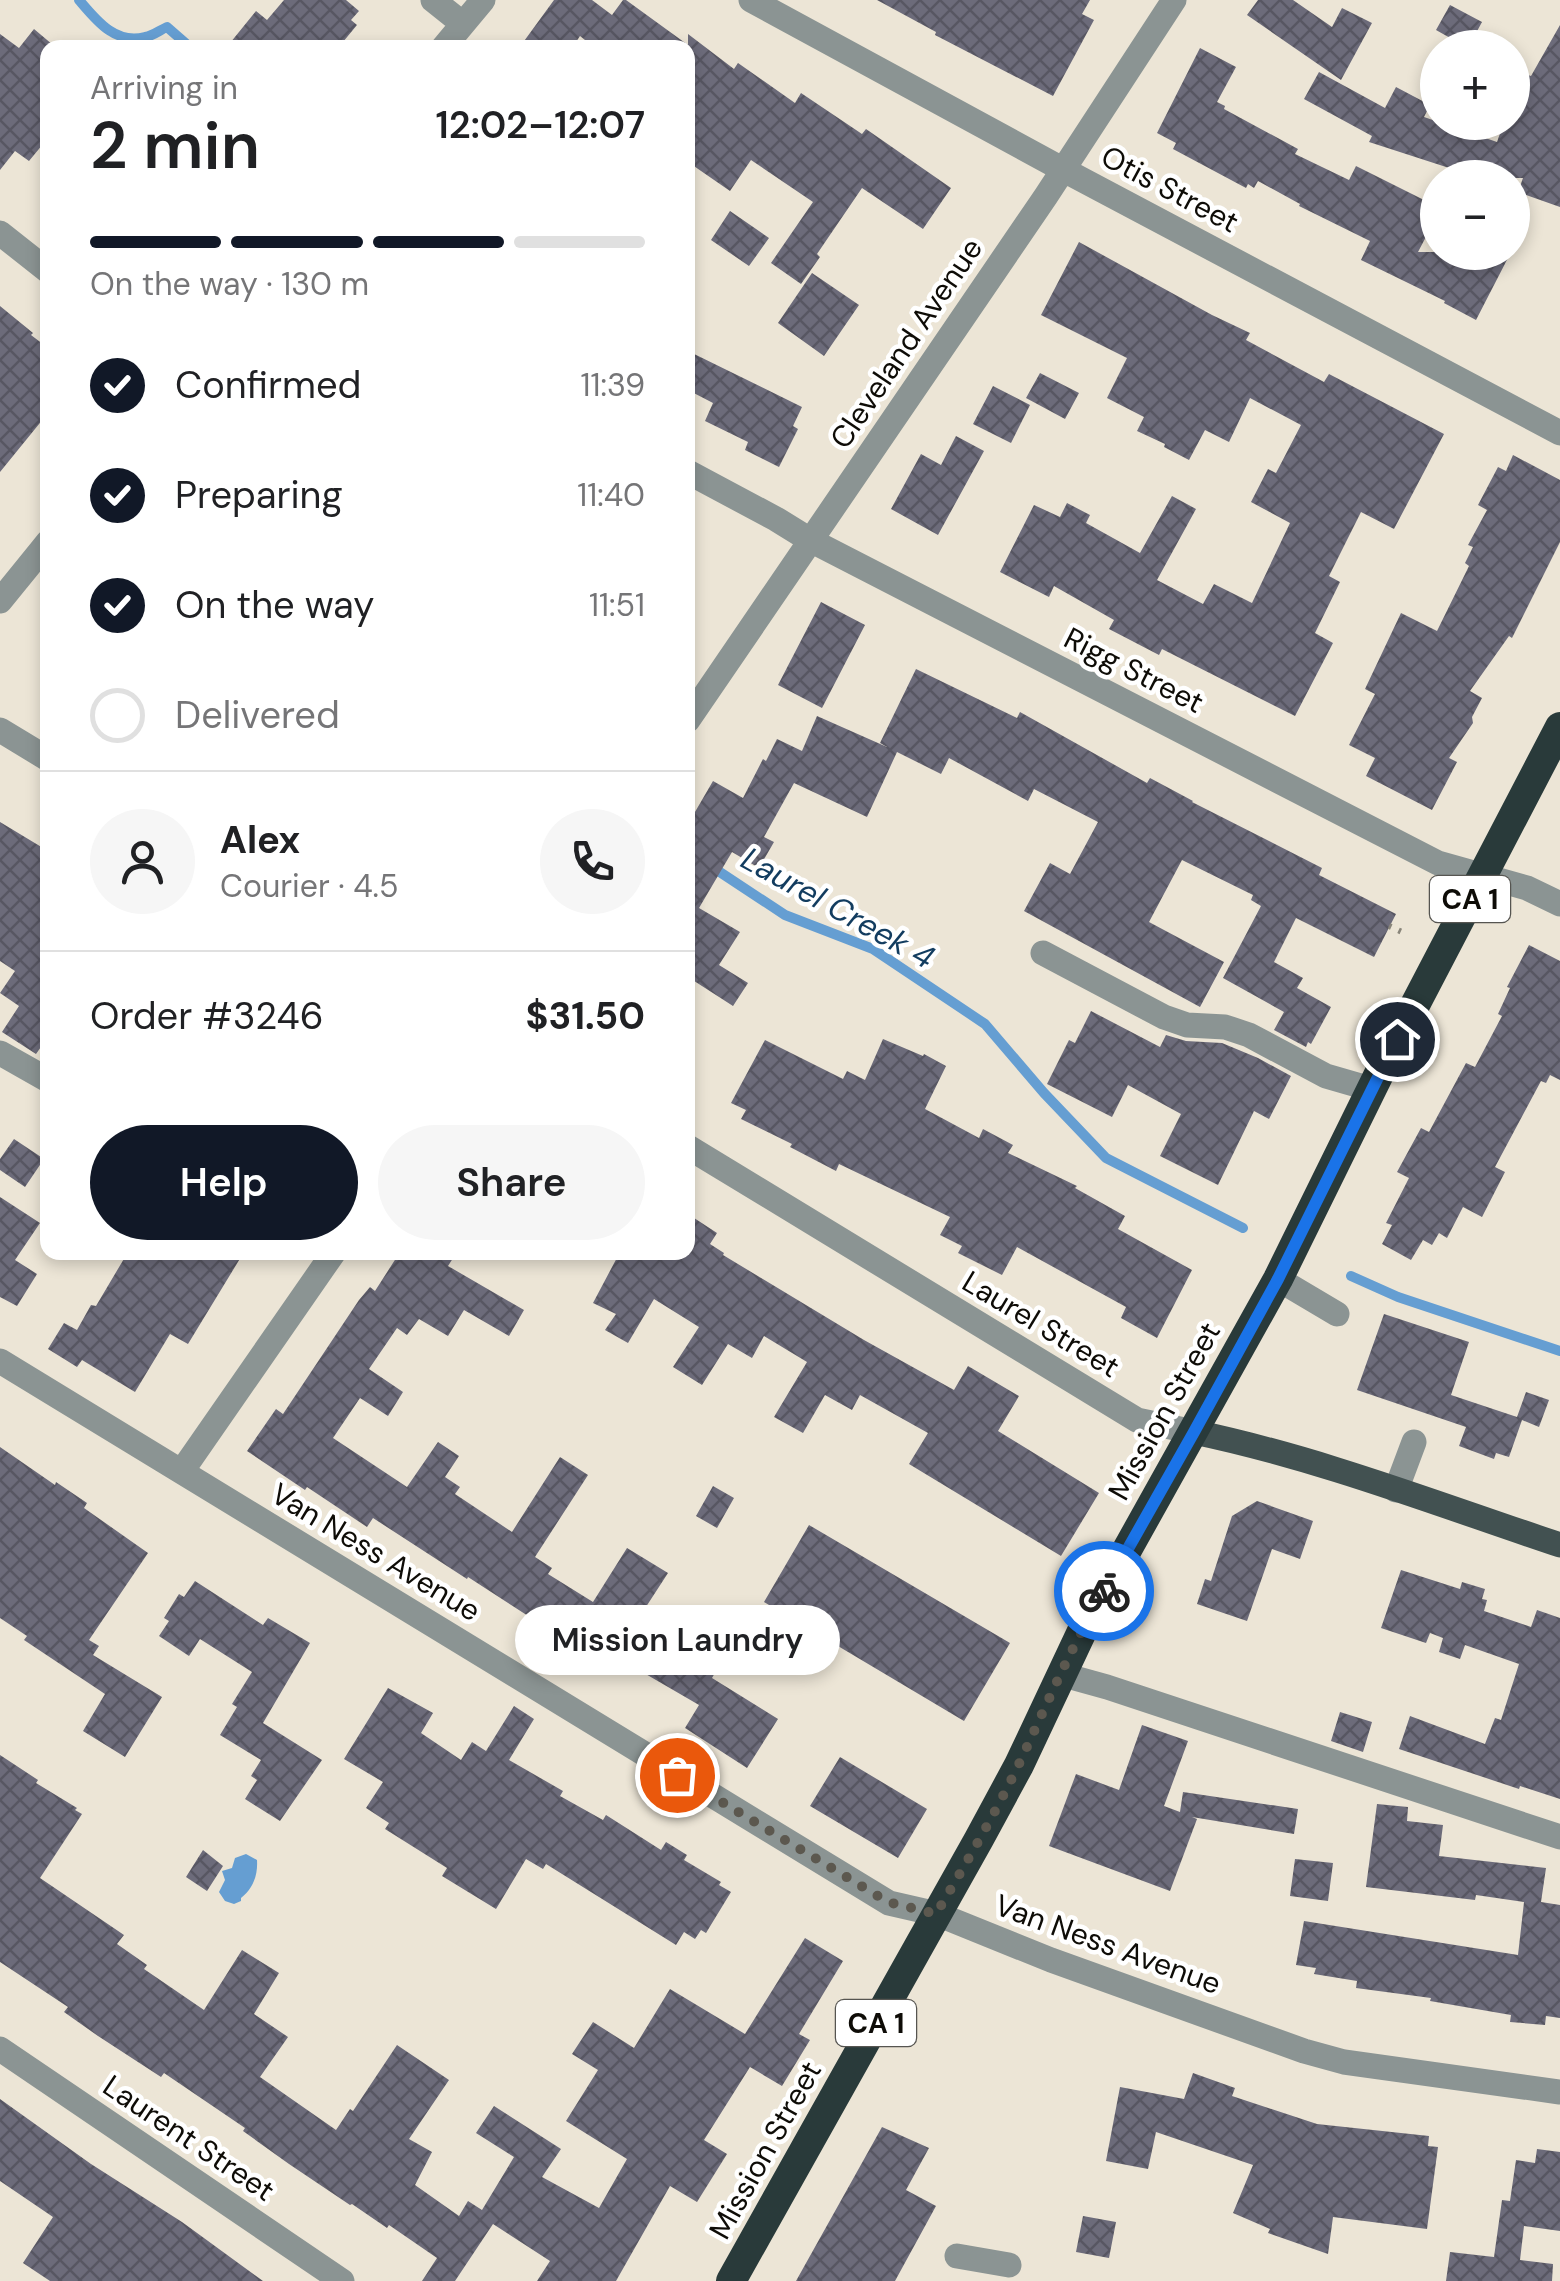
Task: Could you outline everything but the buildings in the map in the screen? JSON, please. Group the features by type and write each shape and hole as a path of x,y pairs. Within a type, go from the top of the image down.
{"highway":[{"name":"Mission Street","path":"731,2281 980,1840 1084,1624 1278,1279 1371,1089 1560,726"}],"main road":[{"name":"Laurel Street","path":"1194,1432 1243,1442 1560,1545"}],"street":[{"path":"433,0 463,24"},
{"path":"450,40 483,0"},
{"name":"Otis Street","path":"751,0 1062,170 1560,433"},
{"name":"Cleveland Avenue","path":"695,710 1174,0"},
{"path":"0,233 40,266"},
{"name":"Rigg Street","path":"695,476 810,540 1438,863 1527,888 1560,904"},
{"path":"0,602 40,552"},
{"path":"0,730 40,754"},
{"path":"1043,953 1164,1017 1187,1025 1225,1027 1326,1076 1371,1089"},
{"path":"0,1052 40,1075"},
{"name":"Laurel Street","path":"695,1151 1137,1420 1194,1432"},
{"path":"182,1471 328,1260"},
{"path":"1278,1279 1337,1314"},
{"name":"Van Ness Avenue","path":"0,1361 888,1902 936,1914 1304,2051 1344,2062 1560,2092"},
{"path":"1396,1490 1414,1442"},
{"path":"1060,1674 1560,1837"},
{"name":"Laurent Street","path":"0,2049 342,2281"},
{"path":"957,2256 1009,2266"}],"path":[{"path":"1389,926 1402,932"}],"water":[{"path":"246,1854 257,1860 254,1881 241,1901 225,1901 219,1892 225,1880 222,1871 232,1868 235,1858"}],"waterway":[{"path":"79,0 115,34 134,39 167,27 182,40"},
{"name":"Laurel Creek 4","path":"695,856 785,915 873,949 985,1024 1106,1158 1243,1228"},
{"path":"1351,1276 1398,1297 1560,1351"}],"way so far":[{"path":"677,1775 888,1902 936,1914 980,1840 1084,1624 1104,1591"}],"place":[{"name":"Mission Laundry","path":"677,1775"}],"route":[{"path":"1104,1591 1278,1279 1397,1039"}]}
